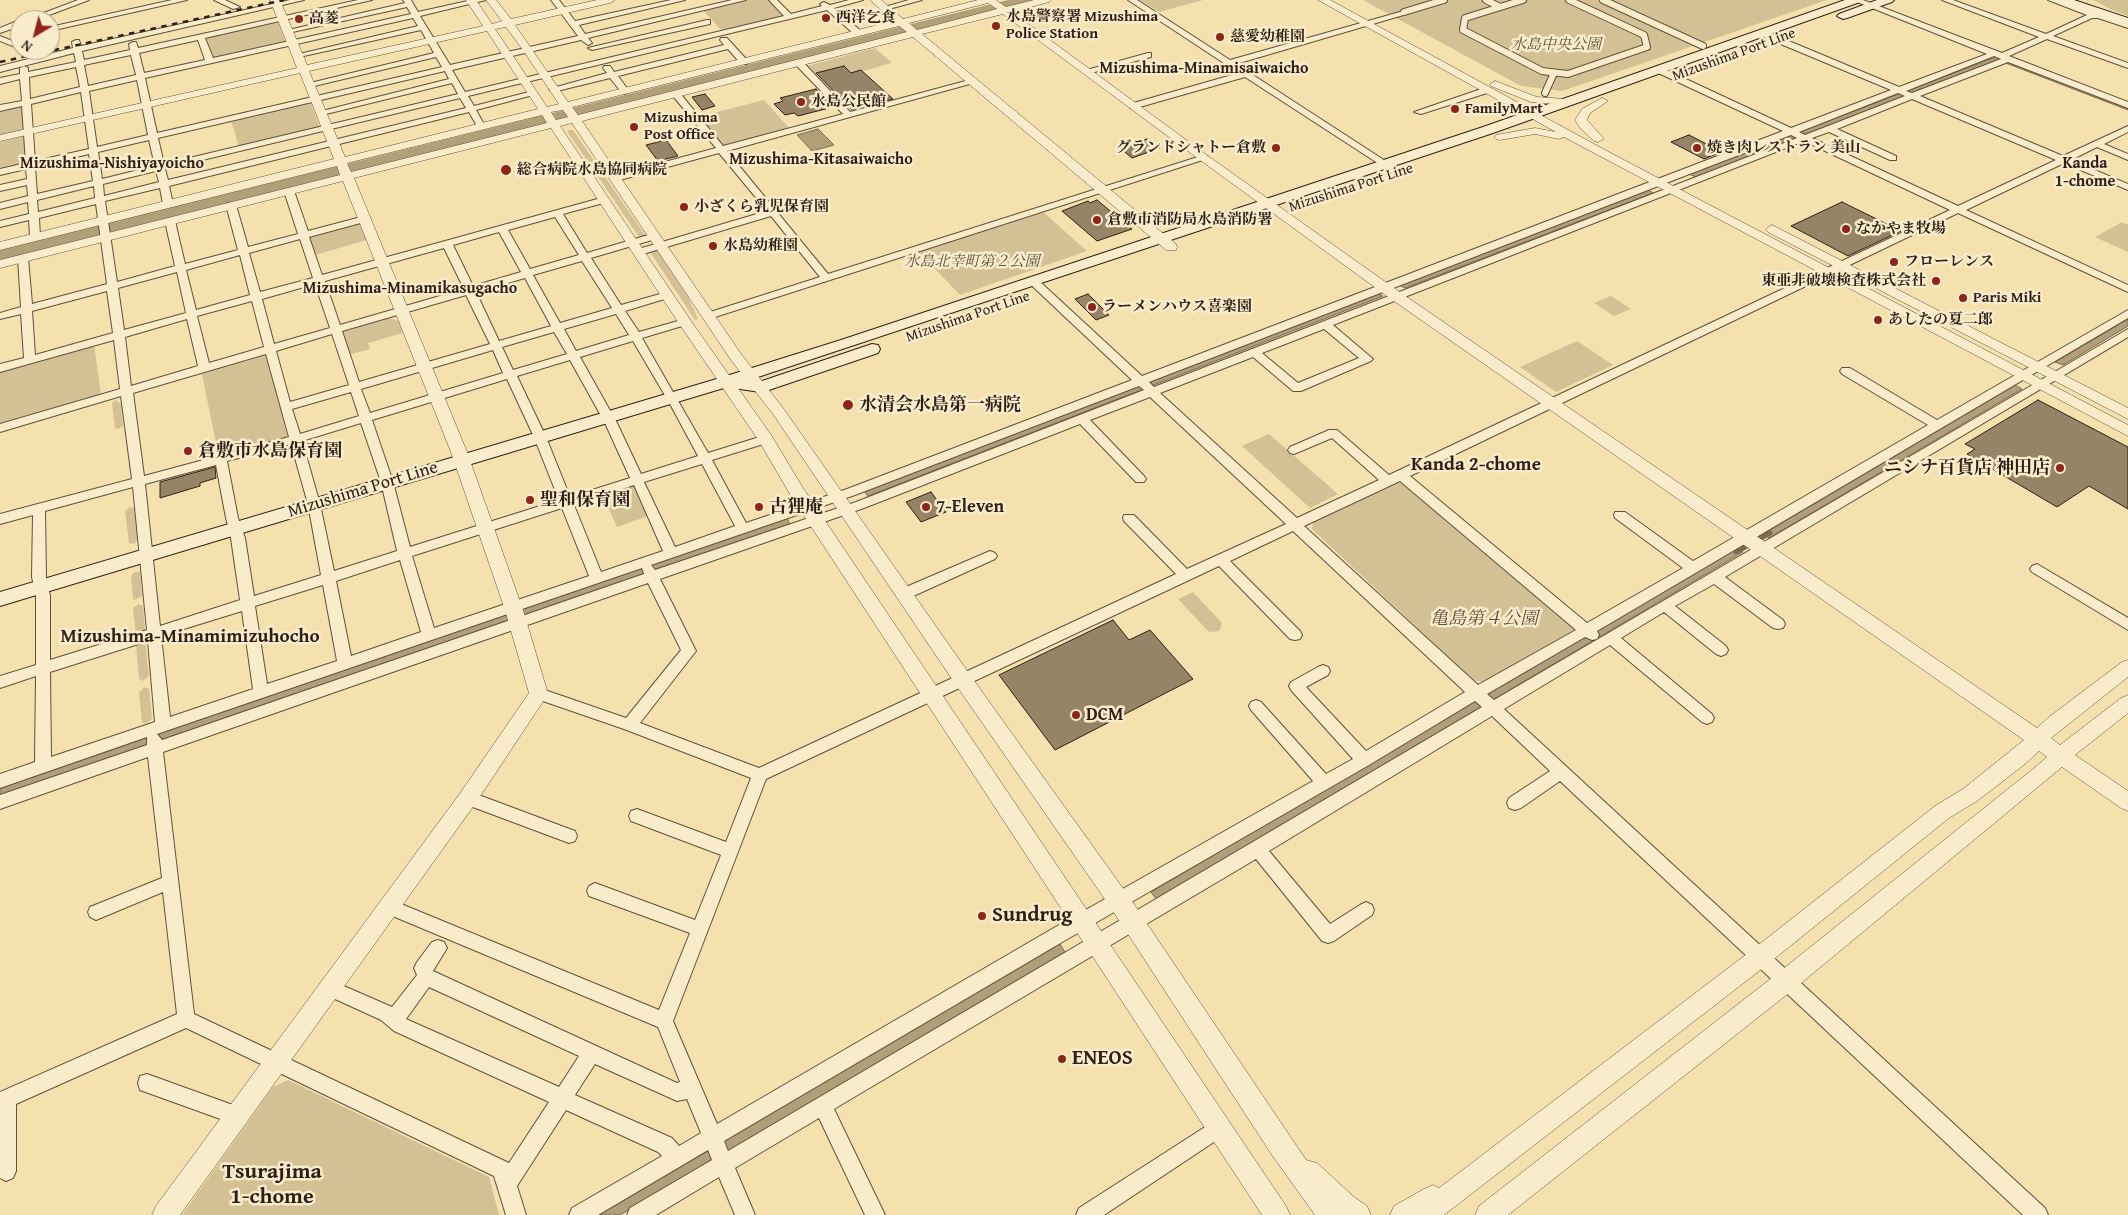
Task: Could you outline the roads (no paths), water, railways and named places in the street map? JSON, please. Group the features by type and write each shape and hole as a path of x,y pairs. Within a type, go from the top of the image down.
{"main road":[{"name":"Mizushima Port Line","path":"1543,115 1565,102 1856,0"},
{"name":"Mizushima Port Line","path":"0,598 726,382 755,380 1273,208 1399,173 1494,133 1543,115 1602,101 1888,0"},
{"path":"2063,0 2128,21"},
{"path":"2089,8 2128,21"},
{"name":"Mizushima Port Line","path":"1273,208 1385,164 1494,133"}],"street":[{"path":"57,10 85,0"},
{"path":"60,27 182,0"},
{"path":"218,0 236,7"},
{"path":"0,69 77,46 236,7 300,0"},
{"path":"0,80 368,0"},
{"path":"491,0 528,49 553,89 616,178 708,316 842,503 963,680 1119,901 1280,1146 1330,1215"},
{"path":"555,0 625,91"},
{"path":"0,138 610,0"},
{"path":"574,24 680,0"},
{"path":"687,0 744,62"},
{"path":"0,172 446,67 742,0"},
{"path":"772,0 790,16"},
{"path":"820,0 858,33"},
{"path":"0,206 860,0"},
{"path":"875,0 1166,243"},
{"path":"885,8 918,0"},
{"path":"0,264 23,258 168,204 345,168 571,113 676,94 800,63 909,28 996,5 1046,0"},
{"path":"1132,0 1399,173"},
{"path":"1323,0 1487,88 1598,139 1671,183 1828,272 2128,431"},
{"path":"1344,0 1378,19 1487,88 1503,104 1510,115 1494,133"},
{"path":"1229,63 1444,0"},
{"path":"1486,0 1500,7"},
{"path":"1523,0 1465,18 1463,30 1542,72 1568,74 1647,47 1644,35 1569,0"},
{"path":"1603,0 1703,46"},
{"path":"1856,0 2002,58 2128,105"},
{"path":"1946,0 2128,66"},
{"path":"2052,0 2089,8"},
{"path":"2077,0 2089,8 2128,26"},
{"path":"0,108 475,1 506,54 685,322 766,439 812,513 1277,1215"},
{"path":"274,2 284,19 299,55 462,460 516,615 539,694"},
{"path":"60,47 132,37 274,2"},
{"path":"288,30 408,2 481,126"},
{"path":"0,246 35,237 170,220 289,190 345,168 481,126 549,118 571,113 625,91 858,33 909,28 996,5"},
{"path":"996,5 1396,296 2128,802"},
{"path":"1600,15 1620,8"},
{"path":"0,781 43,767 156,736 516,615 1082,418 1146,386 1253,351 1261,341 1325,324 1396,296 1530,238 1904,93 2002,58 2046,36 2089,8"},
{"path":"592,48 708,22"},
{"path":"299,55 423,27"},
{"path":"1762,33 2128,187"},
{"path":"132,37 168,204"},
{"path":"201,37 210,62"},
{"path":"77,46 140,482 154,634 156,736 186,1019"},
{"path":"553,89 730,46"},
{"path":"310,84 439,54"},
{"path":"1087,71 1148,54"},
{"path":"1685,184 1797,135 1829,128 1904,93 2002,58"},
{"path":"23,62 35,237"},
{"path":"800,63 848,115"},
{"path":"1657,70 2128,289"},
{"path":"1545,93 1554,73"},
{"path":"1133,106 1246,74"},
{"path":"322,112 454,80"},
{"path":"616,178 973,82"},
{"path":"1418,112 1487,88 1535,100 1565,102"},
{"path":"0,224 533,94"},
{"path":"676,94 826,278"},
{"path":"1598,139 1580,120 1586,111 1602,101"},
{"path":"1543,115 1601,152 1658,182 1685,184 2054,376 2126,411"},
{"path":"1829,128 1893,158"},
{"path":"745,1215 664,1021 760,775 1400,475 2128,129"},
{"path":"1494,133 1544,132 1601,152"},
{"path":"2097,144 2128,157"},
{"path":"708,316 1204,158"},
{"path":"0,188 31,181"},
{"path":"842,503 1261,341 1384,287 1530,238 1609,207 1658,182"},
{"path":"289,190 334,330 387,482 405,555 429,636"},
{"path":"0,368 604,200"},
{"path":"231,205 314,504 328,580 337,674"},
{"path":"557,213 618,308 672,398 743,529"},
{"path":"0,428 585,256 636,247 772,213"},
{"path":"0,316 365,219"},
{"path":"170,220 204,368"},
{"path":"502,228 607,417 670,553"},
{"path":"447,243 540,436 597,579"},
{"path":"23,258 30,360"},
{"path":"1039,286 2038,1215"},
{"path":"286,407 667,294"},
{"path":"637,1215 718,1150 1082,921 1364,760 1485,701 1598,637 1666,605 1715,577 1753,544 1937,425 2128,313"},
{"path":"0,519 295,439 685,322"},
{"path":"1253,351 1297,388 1367,359 1325,324"},
{"path":"580,1215 676,1158 718,1150 822,1105 1258,849 1485,701 1598,637 1693,568 1753,544 2054,376 2128,332"},
{"path":"1846,371 1937,425"},
{"path":"1082,418 1140,479"},
{"path":"1294,450 1333,433 1388,480"},
{"path":"0,682 328,580 766,439"},
{"path":"220,460 238,538 261,692"},
{"path":"1400,475 1598,637 1708,718"},
{"path":"39,508 39,577 43,596 43,767"},
{"path":"0,802 261,692 337,674 429,636 516,615 597,579 648,569 670,553 743,529 812,513"},
{"path":"1620,515 1693,568"},
{"path":"1129,518 1185,575"},
{"path":"904,594 990,556"},
{"path":"1220,559 1295,635"},
{"path":"629,725 688,651 648,569"},
{"path":"2037,569 2128,625"},
{"path":"1715,577 1778,624"},
{"path":"1666,605 1721,650"},
{"path":"1424,1215 1760,957 1942,812 1970,795 2018,758 2056,722 2128,667"},
{"path":"1322,672 1296,686 1364,760"},
{"path":"539,694 629,725 760,775"},
{"path":"165,1215 468,798 539,694"},
{"path":"1493,1212 1786,981 2040,775 2082,738 2128,703"},
{"path":"1256,706 1324,783"},
{"path":"1515,803 1561,772"},
{"path":"468,798 569,836"},
{"path":"637,816 730,851"},
{"path":"1258,849 1328,935 1366,910"},
{"path":"96,912 170,882"},
{"path":"595,891 699,929"},
{"path":"389,907 664,1021"},
{"path":"438,948 423,968 426,977 677,1092 693,1089"},
{"path":"394,1019 426,977"},
{"path":"330,988 387,1014 400,1024 665,1145 676,1158"},
{"path":"6,1171 3,1100 186,1019 502,1170 508,1183 516,1215"},
{"path":"508,1183 592,1053"},
{"path":"147,1084 237,1116"},
{"path":"822,1105 875,1215"},
{"path":"1086,1215 1219,1127"},
{"path":"1280,1146 1345,1206 1358,1215"},
{"path":"1250,1173 1269,1215"},
{"path":"1403,1215 1475,1174"}],"waterway":[{"path":"190,206 1018,0"},
{"path":"0,256 1027,0"},
{"path":"0,253 195,204"},
{"path":"1736,552 1770,533"}],"railway":[{"path":"0,62 284,0"}],"place":[{"name":"西洋乞食","path":"826,18"},
{"name":"高菱","path":"299,19"},
{"name":"水島警察署 Mizushima Police Station","path":"996,26"},
{"name":"慈愛幼稚園","path":"1220,37"},
{"name":"水島公民館","path":"801,102"},
{"name":"FamilyMart","path":"1455,109"},
{"name":"Mizushima Post Office","path":"634,127"},
{"name":"グランドシャトー倉敷","path":"1276,148"},
{"name":"焼き肉レストラン 美山","path":"1697,148"},
{"name":"総合病院水島協同病院","path":"506,170"},
{"name":"小ざくら乳児保育園","path":"684,207"},
{"name":"倉敷市消防局水島消防署","path":"1097,220"},
{"name":"なかやま牧場","path":"1846,229"},
{"name":"水島幼稚園","path":"713,246"},
{"name":"フローレンス","path":"1894,262"},
{"name":"東亜非破壊検査株式会社","path":"1936,281"},
{"name":"Paris Miki","path":"1963,298"},
{"name":"ラーメンハウス喜楽園","path":"1092,307"},
{"name":"あしたの夏二郎","path":"1878,320"},
{"name":"水清会水島第一病院","path":"848,405"},
{"name":"倉敷市水島保育園","path":"188,451"},
{"name":"ニシナ百貨店 神田店","path":"2060,468"},
{"name":"聖和保育園","path":"530,500"},
{"name":"古狸庵","path":"759,507"},
{"name":"7-Eleven","path":"926,507"},
{"name":"DCM","path":"1076,715"},
{"name":"Sundrug","path":"982,916"},
{"name":"ENEOS","path":"1062,1059"}],"district":[{"name":"Mizushima-Minamisaiwaicho","path":"1204,69"},
{"name":"Mizushima-Kitasaiwaicho","path":"821,160"},
{"name":"Mizushima-Nishiyayoicho","path":"112,164"},
{"name":"Kanda 1-chome","path":"2085,173"},
{"name":"Mizushima-Minamikasugacho","path":"410,289"},
{"name":"Kanda 2-chome","path":"1476,465"},
{"name":"Mizushima-Minamimizuhocho","path":"190,637"},
{"name":"Tsurajima 1-chome","path":"272,1184"}],"park label":[{"name":"水島中央公園","path":"1556,45"},
{"name":"水島北幸町第２公園","path":"972,262"},
{"name":"亀島第４公園","path":"1484,619"}]}
